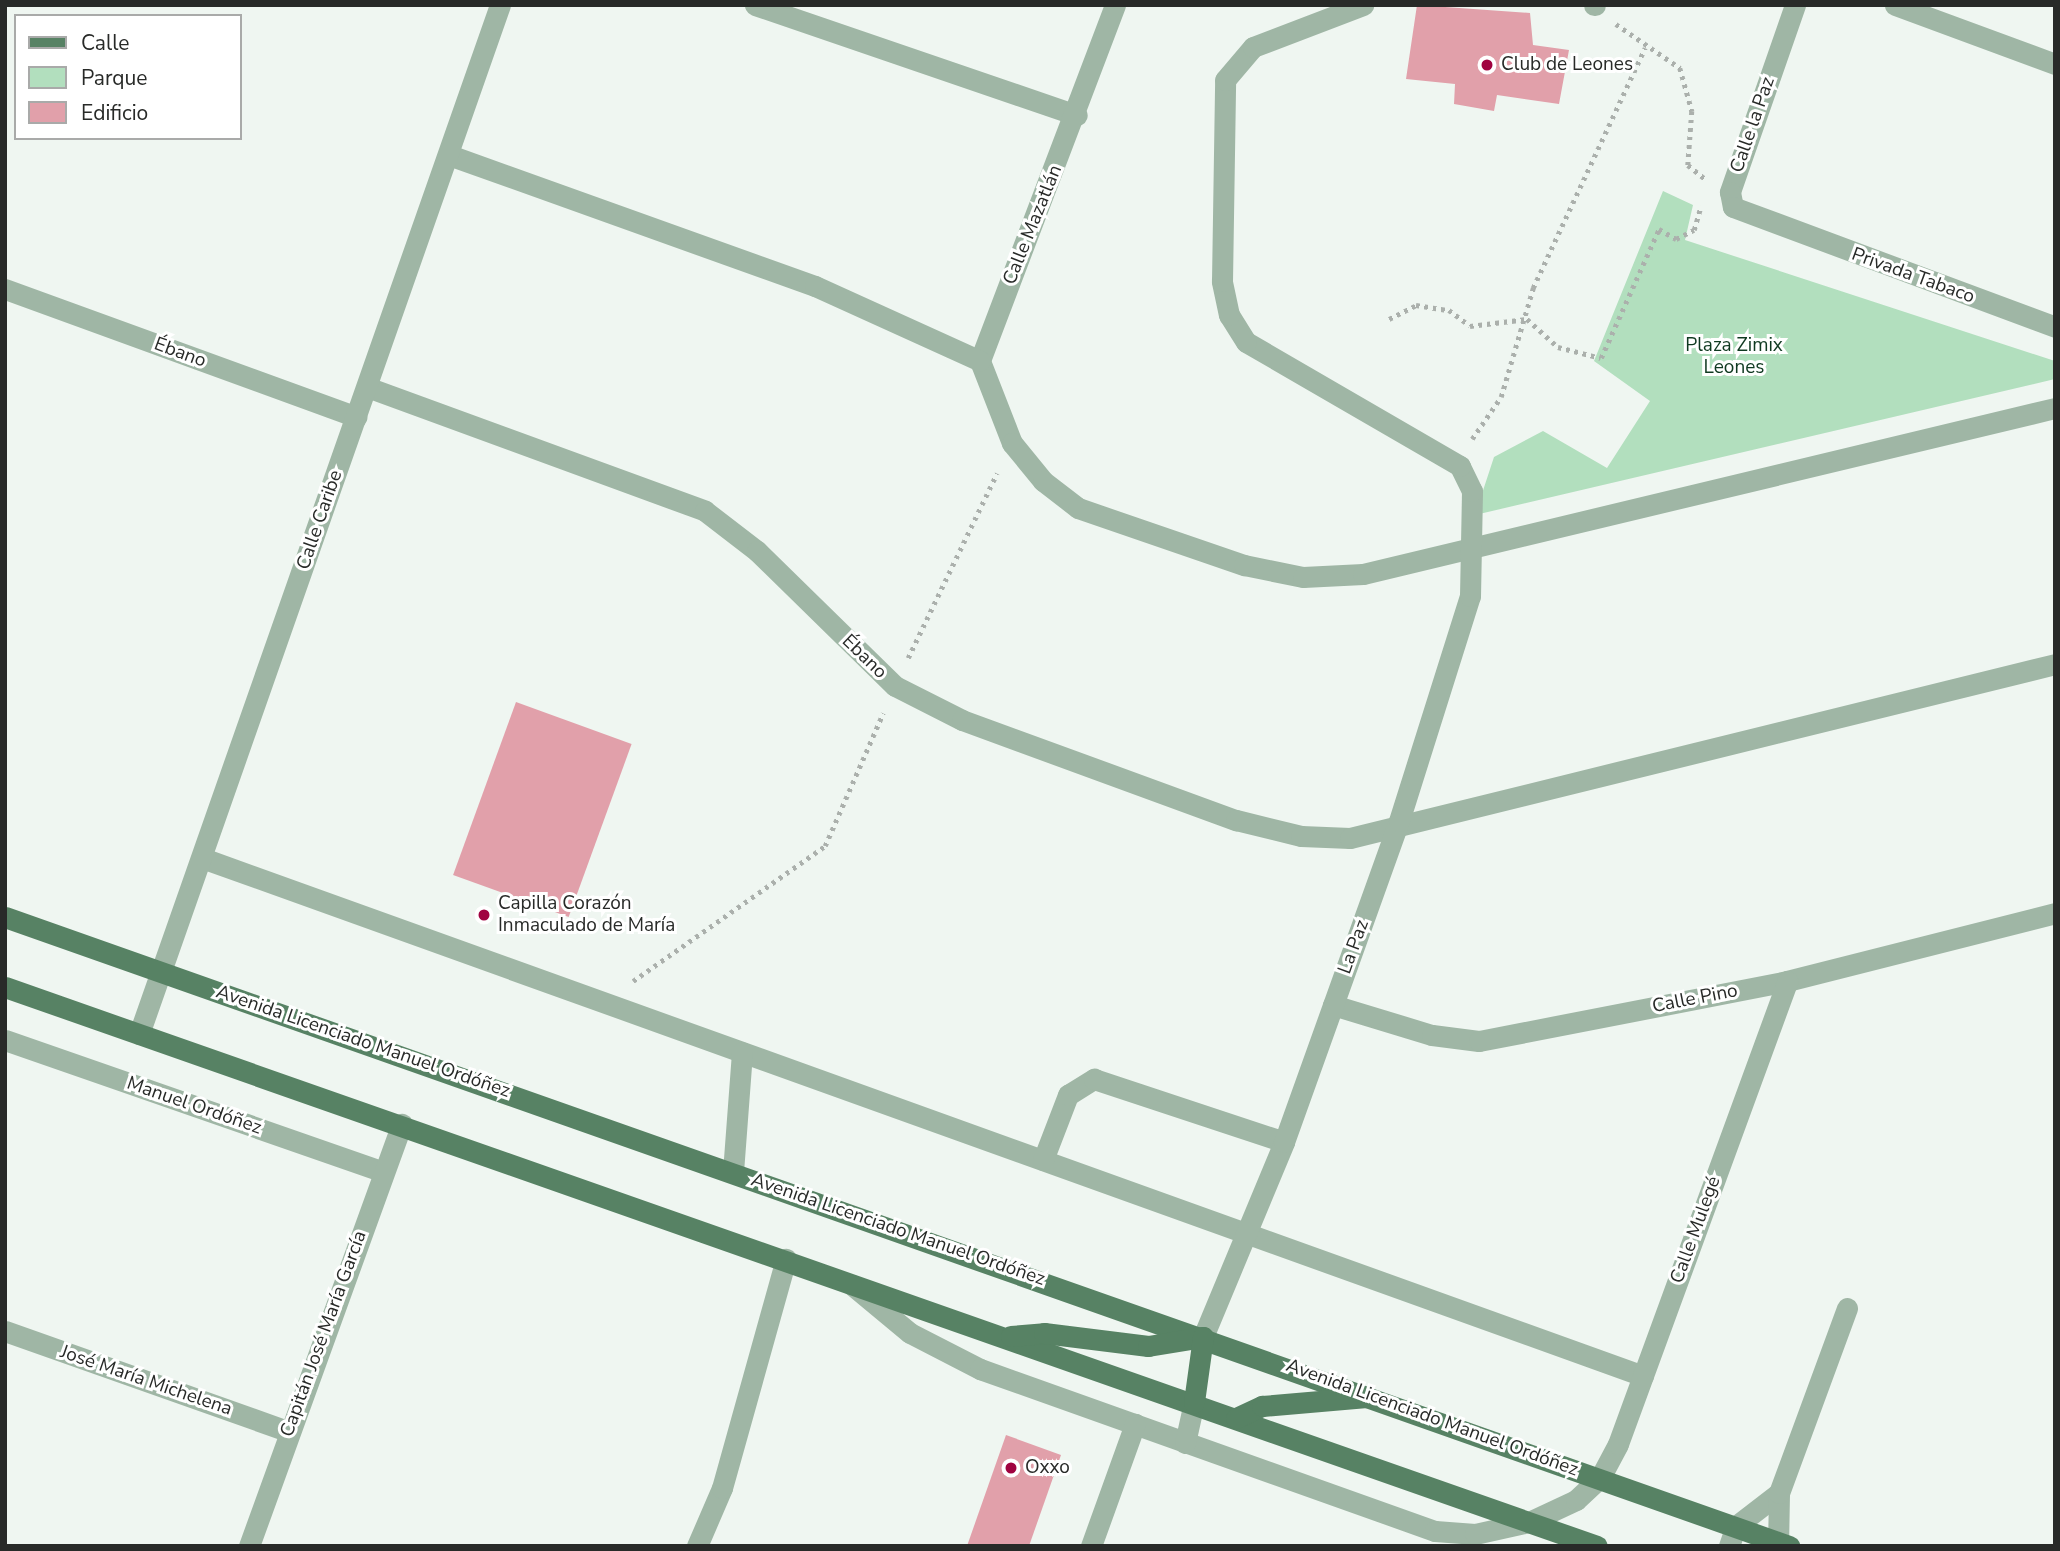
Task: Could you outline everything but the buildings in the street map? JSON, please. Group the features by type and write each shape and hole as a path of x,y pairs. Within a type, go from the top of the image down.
{"main road":[{"name":"Avenida Licenciado Manuel Ordóñez","path":"5,917 1600,1478 1733,1536 1782,1545"},
{"path":"5,987 402,1124 1598,1546"},
{"path":"1005,1337 1044,1333 1148,1346 1203,1337 1194,1402"},
{"path":"1236,1418 1262,1406 1370,1396"}],"street":[{"name":"Calle Caribe","path":"139,1034 205,859 500,5"},
{"path":"755,5 1077,115"},
{"name":"Calle Mazatlán","path":"980,361 1077,115 1115,5"},
{"path":"1363,5 1253,47 1225,80 1222,281 1228,315 1246,342 1460,466"},
{"name":"Calle la Paz","path":"1771,224 1733,207 1730,192 1795,5"},
{"path":"1895,5 2055,64"},
{"path":"449,155 815,286 980,361 1012,443 1043,481 1078,508 1244,565 1303,577 1363,575 2055,408"},
{"name":"Privada Tabaco","path":"1771,224 2055,327"},
{"name":"Ébano","path":"5,289 356,417"},
{"name":"Ébano","path":"367,387 705,511 757,551 895,686 1037,752 1236,820 1301,835 1350,838 1399,821 2055,664"},
{"name":"La Paz","path":"1203,1337 1250,1234 1284,1142 1399,821 1470,596 1472,492 1460,466"},
{"path":"205,859 1643,1376"},
{"name":"Calle Pino","path":"1333,1005 1432,1035 1479,1041 1787,981 2055,914"},
{"name":"Calle Mulegé","path":"1600,1478 1643,1376 1787,981"},
{"name":"Manuel Ordóñez","path":"5,1040 383,1172"},
{"path":"733,1172 742,1052"},
{"path":"1043,1160 1068,1095 1094,1079 1284,1142"},
{"name":"Capitán José María García","path":"249,1546 288,1431 402,1124"},
{"path":"696,1546 722,1488 786,1259"},
{"path":"846,1280 910,1333 980,1369 1135,1424 1433,1539 1475,1534 1529,1522 1576,1500 1600,1478"},
{"path":"1782,1545 1779,1493 1847,1308"},
{"name":"José María Michelena","path":"5,1331 288,1431"},
{"path":"1185,1443 1194,1402"},
{"path":"1091,1546 1135,1424"},
{"path":"1733,1536 1779,1493"}],"path":[{"path":"1389,319 1416,305 1449,310 1470,326 1527,319 1558,347 1601,358 1659,229 1676,239 1693,230 1709,182 1688,166 1689,101 1680,68 1645,48 1594,5"},
{"path":"1460,466 1480,421 1501,397 1527,319 1533,288 1645,48"},
{"path":"603,1002 825,846 895,686 1012,443"}],"green space":[{"name":"Plaza Zimix Leones","path":"1663,191 1693,205 1685,240 2055,361 2055,379 1475,515 1494,457 1543,431 1607,468 1650,401 1594,361"}],"place":[{"name":"Club de Leones","path":"1487,65"},
{"name":"Capilla Corazón Inmaculado de María","path":"484,915"},
{"name":"Oxxo","path":"1011,1468"}]}
